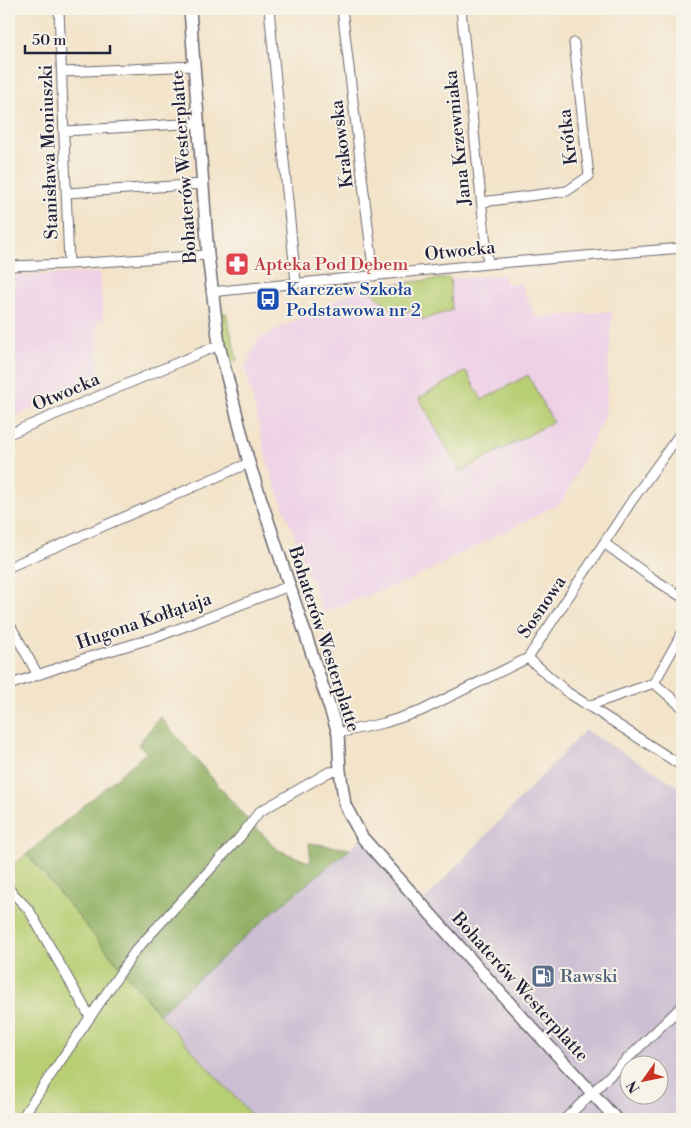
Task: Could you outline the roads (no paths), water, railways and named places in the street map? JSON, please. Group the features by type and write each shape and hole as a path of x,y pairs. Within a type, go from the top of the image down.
{"street":[{"name":"Stanisława Moniuszki","path":"60,9 69,264"},
{"name":"Bohaterów Westerplatte","path":"190,9 211,292 219,345 249,463 338,733 340,771 346,805 362,837 616,1119"},
{"path":"269,9 296,282"},
{"name":"Krakowska","path":"342,9 374,276"},
{"name":"Jana Krzewniaka","path":"461,9 488,264"},
{"name":"Krótka","path":"482,202 567,191 589,176 574,43"},
{"path":"63,72 194,66"},
{"path":"64,131 198,123"},
{"path":"67,193 203,184"},
{"name":"Otwocka","path":"211,292 488,264 682,248"},
{"path":"9,266 69,264 208,254"},
{"name":"Otwocka","path":"9,434 219,345"},
{"name":"Sosnowa","path":"338,733 384,724 421,711 528,658 633,499 682,431"},
{"path":"9,567 249,463"},
{"path":"604,543 649,576 682,597"},
{"name":"Hugona Kołłątaja","path":"9,685 86,658 157,637 289,586"},
{"path":"9,623 38,675"},
{"path":"588,706 654,683 682,633"},
{"path":"528,658 567,692 682,766"},
{"path":"654,683 682,707"},
{"path":"21,1119 135,951 240,837 259,812 328,772 340,771"},
{"path":"9,889 29,910 90,1017"},
{"path":"565,1119 682,1006"}],"place":[{"name":"Apteka Pod Dębem","path":"237,264"},
{"name":"Karczew Szkoła Podstawowa nr 2","path":"268,299"},
{"name":"Rawski","path":"543,976"}]}
